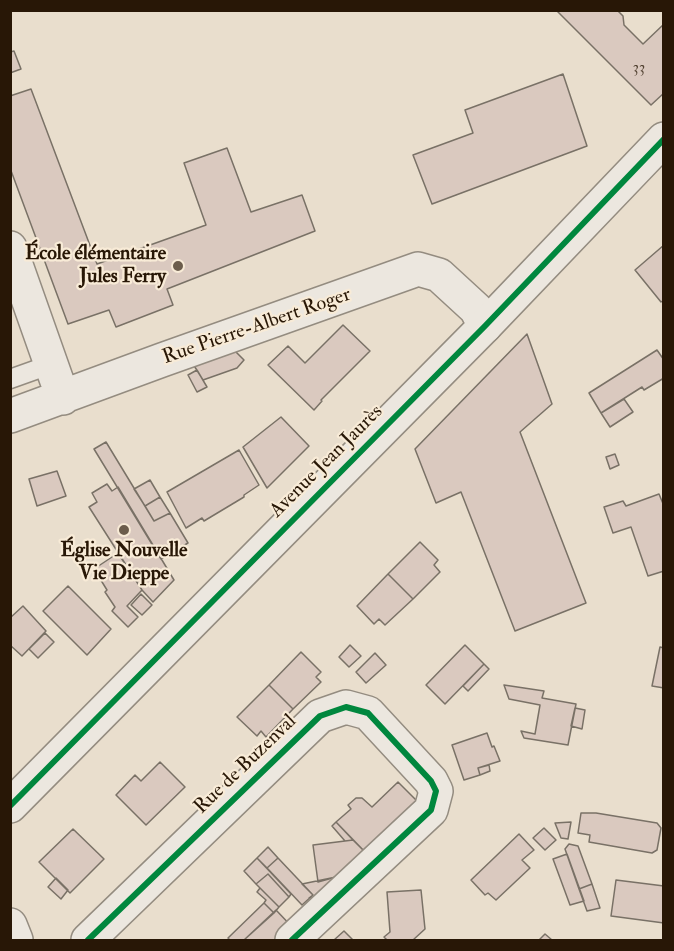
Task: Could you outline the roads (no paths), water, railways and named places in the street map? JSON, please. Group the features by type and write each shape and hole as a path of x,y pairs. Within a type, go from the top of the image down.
{"street":[{"name":"Avenue Jean Jaurès","path":"10,806 485,326 663,139"},
{"path":"10,248 63,398"},
{"name":"Rue Pierre-Albert Roger","path":"10,416 418,269 439,275 476,309 485,326"},
{"name":"Rue de Buzenval","path":"88,940 320,716 346,707 368,713 436,790 431,810 292,940"},
{"path":"10,925 16,940"}],"lane":[{"path":"10,379 52,364"}],"place":[{"name":"École élémentaire Jules Ferry","path":"178,266"},
{"name":"Église Nouvelle Vie Dieppe","path":"124,530"}]}
